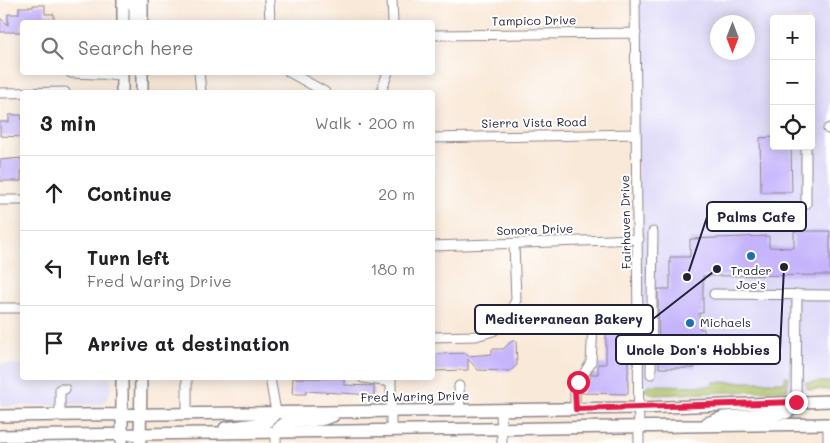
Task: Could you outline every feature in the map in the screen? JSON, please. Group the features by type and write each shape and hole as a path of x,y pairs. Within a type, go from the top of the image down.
{"main road":[{"path":"122,20 123,0"},
{"path":"131,0 135,8 135,20"},
{"path":"142,0 142,20"},
{"path":"122,75 122,90"},
{"path":"142,75 142,90"},
{"path":"122,380 122,439"},
{"path":"140,439 141,380"},
{"name":"Fred Waring Drive","path":"0,416 639,408 830,401"},
{"path":"696,426 724,417 786,413 793,409 796,402"},
{"path":"214,433 236,425 268,422 276,412"},
{"path":"276,438 280,424 288,421 319,420 347,412"},
{"path":"0,436 140,439 214,433 276,438 391,430 829,424"},
{"path":"15,436 36,443"}],"street":[{"path":"270,0 270,20"},
{"path":"392,0 392,20"},
{"name":"Fairhaven Drive","path":"635,0 639,239 639,443"},
{"name":"Tampico Drive","path":"435,35 636,33"},
{"path":"199,75 201,90"},
{"path":"294,75 321,90"},
{"path":"381,90 387,75"},
{"path":"0,93 20,93"},
{"name":"Sierra Vista Road","path":"435,138 636,134"},
{"path":"806,150 806,204"},
{"path":"0,200 20,200"},
{"path":"651,374 653,232"},
{"name":"Sonora Drive","path":"435,246 639,239"},
{"path":"435,338 476,336 493,330 505,322 516,300 514,244"},
{"path":"714,294 830,295"},
{"path":"796,402 797,294"},
{"path":"0,308 20,308"},
{"path":"576,409 575,389 591,362 593,326 639,325"},
{"path":"186,413 187,380"},
{"path":"270,380 276,412"},
{"path":"391,380 391,430"},
{"path":"459,386 460,410"},
{"path":"60,415 60,389 65,389"},
{"path":"501,410 502,443"},
{"path":"828,443 829,424"}],"shaded area":[{"path":"636,0 830,0 830,390 788,390 655,397 641,385"},
{"path":"0,364 20,364 20,380 111,380 111,391 103,404 0,406"}],"green space":[{"path":"785,376 789,377 787,390 653,395 644,390 648,385 713,386 713,382 785,382"},
{"path":"805,382 830,382 830,390 808,389"}],"building":[{"path":"33,5 45,5 45,14 54,14 54,20 20,20 20,32 0,32 0,18 8,25 8,14 19,14 19,7 33,7"},
{"path":"9,115 20,115 20,137 0,136 0,122 9,122"},
{"path":"770,137 770,150 791,150 792,192 761,192 760,138"},
{"path":"20,158 20,181 0,181 0,160"},
{"path":"794,231 830,231 830,275 703,276 703,313 699,313 700,329 704,329 705,364 695,364 695,368 659,368 658,289 670,289 670,257 690,257 690,239 769,236 769,247 794,248"},
{"path":"606,332 628,332 628,394 581,393 587,382 590,382 591,374 598,374 598,364 606,364"},
{"path":"512,341 516,341 517,365 510,371 478,370 468,359 468,370 435,371 435,356 438,354 466,353 468,356 492,354 492,349 503,349"},
{"path":"293,380 344,380 344,385 374,386 374,395 306,391 306,394 292,394"}],"place":[{"name":"Trader Joe's","path":"751,256"},
{"name":"Uncle Don's Hobbies","path":"784,267"},
{"name":"Mediterranean Bakery","path":"717,269"},
{"name":"Palms Cafe","path":"687,277"},
{"name":"Michaels","path":"690,323"}],"route":[{"path":"578,382 575,389 576,409 796,402"}]}
